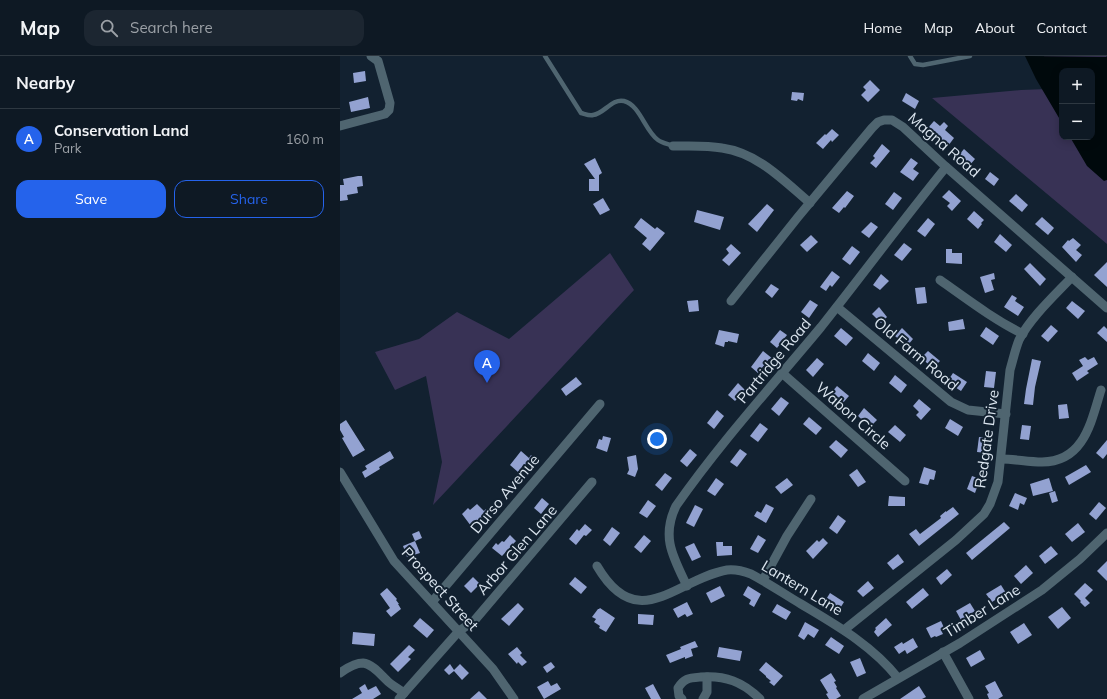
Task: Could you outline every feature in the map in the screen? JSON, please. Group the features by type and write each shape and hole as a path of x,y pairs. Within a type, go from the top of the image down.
{"street":[{"path":"340,126 384,114 389,110 390,104 378,62 371,56"},
{"name":"Magna Road","path":"731,301 872,128 878,122 892,120 903,127 946,167 1107,308"},
{"path":"673,146 716,147 737,151 768,167 810,203"},
{"name":"Partridge Road","path":"687,586 669,546 668,534 672,513 681,498 761,398 837,307 946,167"},
{"name":"Redgate Drive","path":"844,630 950,545 984,514 994,496 998,482 1010,370 1014,354 1023,334 1072,277"},
{"path":"940,280 994,318 1023,334"},
{"name":"Old Farm Road","path":"837,307 950,402 968,410 1006,414"},
{"name":"Wabon Circle","path":"782,373 905,481"},
{"path":"1001,459 1042,462 1068,456 1076,449 1083,439 1090,425 1101,390"},
{"name":"Durso Avenue","path":"432,602 600,404"},
{"name":"Prospect Street","path":"340,472 394,561 493,669 514,699"},
{"name":"Arbor Glen Lane","path":"402,696 459,631 474,621 592,482"},
{"path":"763,580 787,536 810,499"},
{"name":"Timber Lane","path":"863,699 986,627 1042,590 1080,559 1107,533"},
{"name":"Lantern Lane","path":"597,566 611,586 622,594 632,599 644,600 659,598 700,579 728,570 739,570 751,574 844,630 867,646 888,665 898,678"},
{"path":"943,652 969,699"},
{"path":"340,673 350,666 365,663 378,672 402,696"},
{"path":"704,699 707,692 707,676"},
{"path":"682,699 679,696 678,688 682,681 690,678 707,676 724,677 733,680 752,691 760,699"}],"lane":[{"path":"545,56 581,113 593,116 622,100 637,111 652,134 658,140 673,146"},
{"path":"910,56 915,64 923,65 970,56"}],"shaded area":[{"path":"1025,56 1107,57 1107,180 1104,181 1087,166 1072,140 1095,140 1095,68 1059,68 1059,118 1036,79"},
{"path":"1044,56 1106,56 1107,244 932,98 1048,89"},
{"path":"610,253 634,290 433,505 442,462 426,376 395,390 375,352 419,339 457,312 509,339"}],"building":[{"path":"365,71 366,81 354,83 353,73"},
{"path":"870,80 880,90 868,102 861,95 866,90 863,87"},
{"path":"792,92 804,93 803,101 798,99 797,101 791,100"},
{"path":"906,93 919,101 915,109 902,101"},
{"path":"368,97 370,108 351,112 349,102"},
{"path":"934,121 940,126 944,122 948,126 945,130 954,138 948,146 927,129"},
{"path":"832,129 839,135 832,142 831,140 823,149 816,143"},
{"path":"882,144 890,151 876,168 870,163 875,158 873,156"},
{"path":"964,149 975,159 969,166 958,156"},
{"path":"595,158 602,173 599,175 599,191 589,191 589,179 595,179 584,164"},
{"path":"911,158 918,163 913,169 919,173 913,181 900,172"},
{"path":"990,172 999,179 994,186 985,179"},
{"path":"362,176 363,186 357,187 358,193 347,195 348,200 340,201 340,185 344,185 343,179"},
{"path":"949,190 961,201 952,211 947,206 950,203 942,197"},
{"path":"847,191 854,196 839,213 832,208"},
{"path":"894,192 902,198 893,210 885,204"},
{"path":"1016,194 1028,205 1022,212 1009,201"},
{"path":"603,198 610,210 600,215 593,204"},
{"path":"767,204 774,210 757,232 748,224"},
{"path":"697,210 724,217 720,230 694,222"},
{"path":"974,211 984,220 978,229 967,219"},
{"path":"1042,217 1054,228 1048,235 1035,224"},
{"path":"641,218 655,229 657,227 665,233 650,251 642,244 647,238 634,227"},
{"path":"928,218 935,224 925,237 917,231"},
{"path":"871,222 878,227 869,238 861,232"},
{"path":"1000,234 1012,245 1006,252 994,242"},
{"path":"811,235 818,242 807,252 800,245"},
{"path":"1073,238 1081,245 1076,250 1082,255 1076,262 1062,247 1068,240 1069,241"},
{"path":"904,243 912,249 902,261 894,255"},
{"path":"731,244 741,253 729,266 722,260 729,253 726,249"},
{"path":"852,246 860,252 850,265 842,259"},
{"path":"946,249 952,249 952,253 962,253 962,264 946,263"},
{"path":"1107,262 1107,287 1094,275"},
{"path":"1030,263 1046,279 1040,286 1024,269"},
{"path":"832,271 840,277 832,287 830,285 826,291 820,287"},
{"path":"994,273 995,279 991,280 994,290 985,293 980,277"},
{"path":"881,274 889,281 880,290 873,285"},
{"path":"771,284 779,289 772,298 765,292"},
{"path":"925,287 927,303 917,304 915,288"},
{"path":"1012,295 1017,298 1015,301 1024,307 1018,316 1004,307"},
{"path":"698,300 699,311 689,312 687,301"},
{"path":"810,300 818,305 809,318 801,312"},
{"path":"1072,301 1085,311 1078,319 1066,308"},
{"path":"879,307 887,317 881,323 872,314"},
{"path":"963,319 965,329 949,331 948,322"},
{"path":"1051,325 1058,331 1048,342 1041,336"},
{"path":"1104,326 1107,329 1107,342 1097,333"},
{"path":"986,327 999,336 993,345 980,336"},
{"path":"841,328 853,338 846,346 834,336"},
{"path":"902,328 913,339 907,346 895,336"},
{"path":"719,330 739,334 737,343 728,341 725,342 724,347 715,344"},
{"path":"780,330 787,335 777,348 770,342"},
{"path":"763,351 773,359 769,359 758,373 751,367"},
{"path":"928,351 940,361 933,368 921,358"},
{"path":"868,353 880,363 874,371 862,361"},
{"path":"1085,357 1088,360 1094,357 1098,364 1087,371 1089,373 1077,381 1072,373 1083,366 1079,360"},
{"path":"817,358 824,364 813,377 806,370"},
{"path":"1032,359 1041,361 1035,387 1033,405 1024,404"},
{"path":"986,371 996,372 994,388 984,387"},
{"path":"953,373 967,382 961,391 947,382"},
{"path":"895,375 907,385 901,393 889,383"},
{"path":"576,377 582,384 566,396 561,389"},
{"path":"738,383 745,390 735,401 728,395"},
{"path":"837,386 849,396 842,404 831,393"},
{"path":"781,397 789,403 779,416 771,409"},
{"path":"919,399 931,409 921,420 916,415 919,412 913,406"},
{"path":"1067,404 1069,418 1059,419 1058,405"},
{"path":"864,408 877,420 870,427 858,416"},
{"path":"717,410 724,416 714,429 707,423"},
{"path":"809,417 822,428 816,435 803,424"},
{"path":"950,419 963,427 958,436 945,428"},
{"path":"346,420 365,450 353,457 342,438 344,437 340,430 340,424"},
{"path":"760,423 768,429 758,442 750,436"},
{"path":"895,425 906,435 900,442 888,432"},
{"path":"1022,425 1031,426 1029,440 1020,439"},
{"path":"603,436 611,438 607,452 596,448 599,439 602,440"},
{"path":"979,437 988,438 986,453 977,452"},
{"path":"836,440 848,450 841,458 829,447"},
{"path":"1107,440 1107,454 1103,459 1096,453"},
{"path":"690,449 697,455 687,467 680,461"},
{"path":"740,449 747,454 737,467 730,462"},
{"path":"390,451 394,458 365,478 362,472 367,469 365,466"},
{"path":"521,451 529,458 531,455 538,462 531,470 524,464 518,472 510,465"},
{"path":"636,455 638,469 635,477 627,474 629,470 627,457"},
{"path":"1086,465 1091,472 1069,485 1065,477"},
{"path":"924,467 936,471 934,480 930,479 928,485 919,483"},
{"path":"857,469 866,482 858,487 849,475"},
{"path":"665,473 672,478 662,491 655,485"},
{"path":"972,476 980,479 975,493 967,489"},
{"path":"716,478 724,484 715,496 707,491"},
{"path":"787,478 793,485 781,494 775,487"},
{"path":"1049,478 1053,491 1033,496 1030,484"},
{"path":"1055,491 1058,501 1052,503 1049,493"},
{"path":"1015,493 1027,498 1024,505 1020,503 1018,510 1009,506"},
{"path":"889,496 905,497 905,506 888,506"},
{"path":"542,498 549,504 541,514 534,508"},
{"path":"648,500 656,506 647,518 639,513"},
{"path":"1099,502 1106,508 1096,520 1089,514"},
{"path":"477,504 484,511 486,509 491,515 480,524 477,521 471,526 462,514 468,508 470,510"},
{"path":"766,504 774,508 766,523 754,516 757,511 761,513"},
{"path":"695,505 703,509 694,527 686,523"},
{"path":"953,507 959,514 919,546 909,534 916,529 920,534 941,518 940,516 946,511"},
{"path":"838,515 846,521 837,534 829,528"},
{"path":"1004,522 1010,528 972,560 966,553"},
{"path":"1078,523 1085,532 1072,542 1065,534"},
{"path":"585,524 592,530 586,536 584,535 576,545 569,539 577,529 579,531"},
{"path":"612,527 620,533 610,546 603,540"},
{"path":"419,531 422,538 415,541 412,534"},
{"path":"510,535 516,541 502,556 492,548 496,543 498,545 502,541 504,542"},
{"path":"644,535 651,541 641,553 634,547"},
{"path":"758,535 766,540 758,553 750,549"},
{"path":"823,538 828,543 813,559 806,551 817,540 819,542"},
{"path":"415,541 420,553 407,557 403,546"},
{"path":"716,542 723,542 723,546 732,546 732,555 717,556"},
{"path":"694,543 701,557 692,561 685,547"},
{"path":"1051,546 1058,554 1045,564 1039,556"},
{"path":"898,554 904,562 893,570 887,563"},
{"path":"1107,561 1107,581 1097,571"},
{"path":"1026,565 1033,573 1021,584 1014,576"},
{"path":"947,569 952,575 941,585 936,578"},
{"path":"473,577 480,584 471,593 464,586"},
{"path":"575,577 587,587 581,594 569,584"},
{"path":"868,581 874,588 863,597 857,591"},
{"path":"1085,583 1093,590 1085,598 1090,603 1085,607 1074,594"},
{"path":"1001,585 1006,593 992,602 986,594"},
{"path":"720,586 725,596 711,603 706,593"},
{"path":"748,586 761,594 754,607 749,604 751,600 743,595"},
{"path":"387,588 397,599 396,600 401,609 391,617 386,611 390,608 380,594"},
{"path":"923,588 929,595 912,609 906,602"},
{"path":"830,593 844,602 839,610 825,601"},
{"path":"687,602 693,614 687,617 685,614 678,618 673,609"},
{"path":"518,603 524,609 509,626 501,619"},
{"path":"970,603 975,611 961,620 956,611"},
{"path":"777,604 791,612 786,620 772,612"},
{"path":"1062,607 1071,618 1058,629 1048,617"},
{"path":"600,608 615,618 606,632 599,628 600,626 594,622 596,619 592,617"},
{"path":"638,614 654,615 653,625 638,624"},
{"path":"420,618 434,630 427,638 413,626"},
{"path":"886,618 892,625 878,637 874,632 876,629 875,628"},
{"path":"941,621 945,630 942,632 943,634 931,638 926,628"},
{"path":"805,622 819,630 814,638 808,634 804,640 798,636"},
{"path":"1024,623 1032,635 1018,644 1010,632"},
{"path":"353,632 375,634 374,646 352,644"},
{"path":"831,637 844,646 839,654 825,645"},
{"path":"913,638 918,647 907,654 905,650 899,654 894,647"},
{"path":"695,641 698,647 691,649 693,656 685,659 685,657 670,663 666,655"},
{"path":"409,645 415,650 408,657 411,659 398,672 390,664"},
{"path":"517,647 522,653 520,655 527,662 522,666 518,662 517,664 508,654"},
{"path":"719,647 742,651 740,661 717,657"},
{"path":"980,650 985,659 971,667 966,658"},
{"path":"860,658 866,673 857,677 850,662"},
{"path":"551,662 555,667 547,673 543,667"},
{"path":"766,662 783,676 774,686 769,682 771,681 759,670"},
{"path":"450,664 454,670 460,664 469,673 462,680 454,671 449,675 444,670"},
{"path":"831,673 836,681 834,682 837,687 836,688 841,696 836,699 829,699 826,694 828,693 820,680"},
{"path":"548,681 551,686 557,683 561,689 544,699 537,687"},
{"path":"995,681 1003,696 998,699 989,699 987,694 989,693 985,686"},
{"path":"365,684 368,690 376,686 381,694 373,699 352,699 362,693 359,688"},
{"path":"653,684 661,699 651,699 645,688"},
{"path":"919,686 926,697 922,699 900,699"},
{"path":"479,691 487,699 470,699"}],"place":[{"name":"Conservation Land","path":"487,383"}]}
